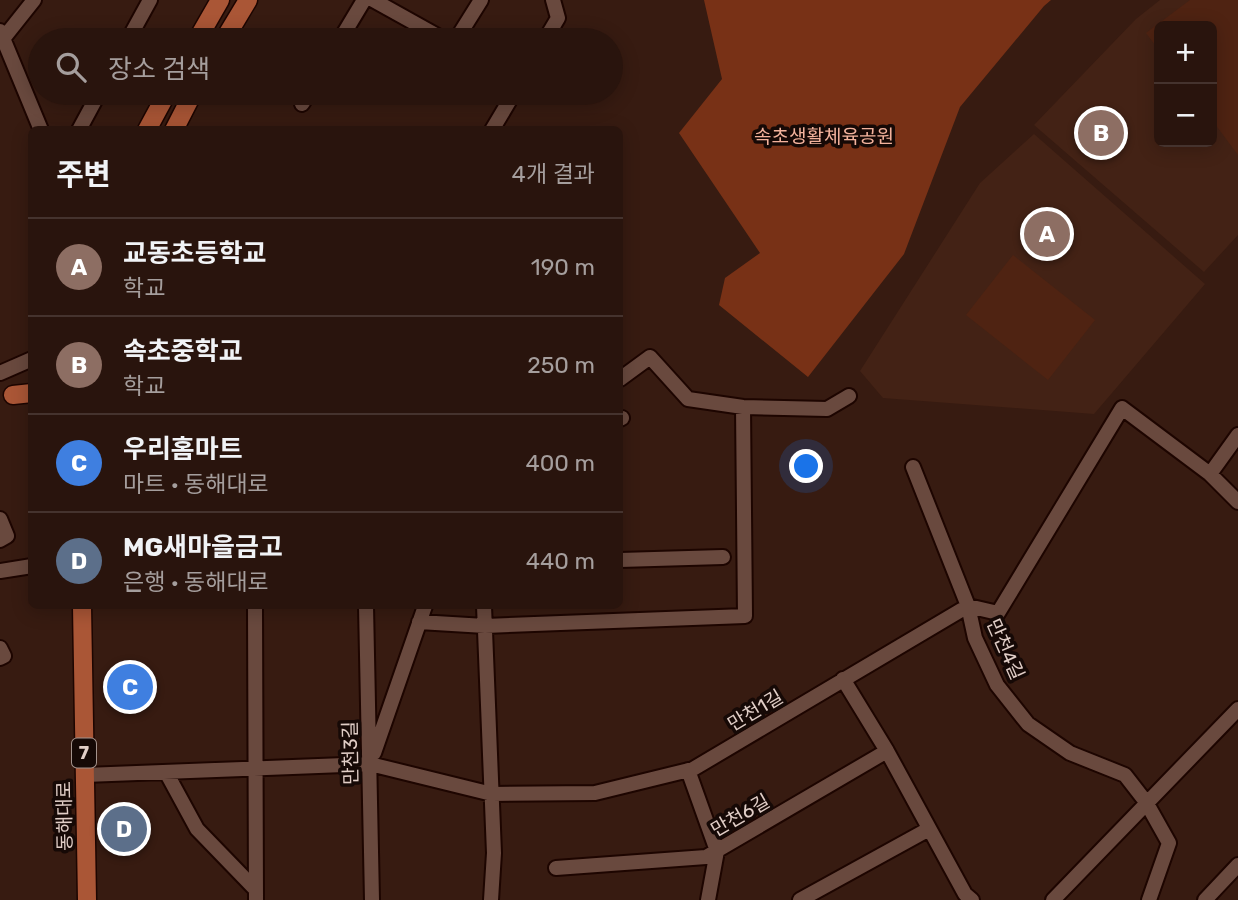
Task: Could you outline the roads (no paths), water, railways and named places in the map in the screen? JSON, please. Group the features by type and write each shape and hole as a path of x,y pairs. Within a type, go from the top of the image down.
{"main road":[{"path":"204,28 220,0"},
{"path":"231,28 248,0"},
{"path":"149,126 161,105"},
{"path":"176,126 187,105"},
{"path":"6,398 28,394"},
{"name":"동해대로","path":"82,609 92,900"},
{"name":"동해대로","path":"87,900 90,609"}],"street":[{"path":"28,98 2,35 34,0"},
{"path":"135,28 150,0"},
{"path":"347,28 364,0"},
{"path":"373,0 423,28"},
{"path":"464,28 481,0"},
{"path":"552,28 558,18 553,0"},
{"path":"31,105 39,126"},
{"path":"81,126 93,105"},
{"path":"494,126 507,105"},
{"path":"623,377 650,357 688,399 743,407 827,410 849,396"},
{"path":"0,373 28,361"},
{"path":"6,398 28,388"},
{"path":"419,622 485,626 745,616 743,407"},
{"path":"968,606 998,613 1122,408 1210,474 1238,502"},
{"path":"1210,474 1238,435"},
{"name":"만천4길","path":"913,467 968,606 975,638 998,685 1028,724 1070,753 1125,775 1146,802 1169,843 1149,900"},
{"path":"0,519 8,536 0,540"},
{"path":"623,559 723,557"},
{"path":"0,571 28,567"},
{"name":"만천1길","path":"87,775 370,764 492,794 595,793 688,770 968,606"},
{"path":"255,609 256,895"},
{"name":"만천3길","path":"366,609 372,900"},
{"path":"370,764 424,609"},
{"path":"484,609 494,853 491,900"},
{"path":"0,648 4,656 0,658"},
{"path":"843,679 887,751 964,898"},
{"path":"1052,900 1238,709"},
{"name":"만천6길","path":"556,868 706,857 887,751"},
{"path":"688,770 717,851 708,900"},
{"path":"166,772 197,829 256,895"},
{"path":"800,900 929,829"},
{"path":"1205,900 1238,865"}],"place":[{"name":"속초중학교","path":"1101,133"},
{"name":"교동초등학교","path":"1047,234"},
{"name":"우리홈마트","path":"130,687"},
{"name":"MG새마을금고","path":"124,829"}],"park label":[{"name":"속초생활체육공원","path":"824,136"}]}
